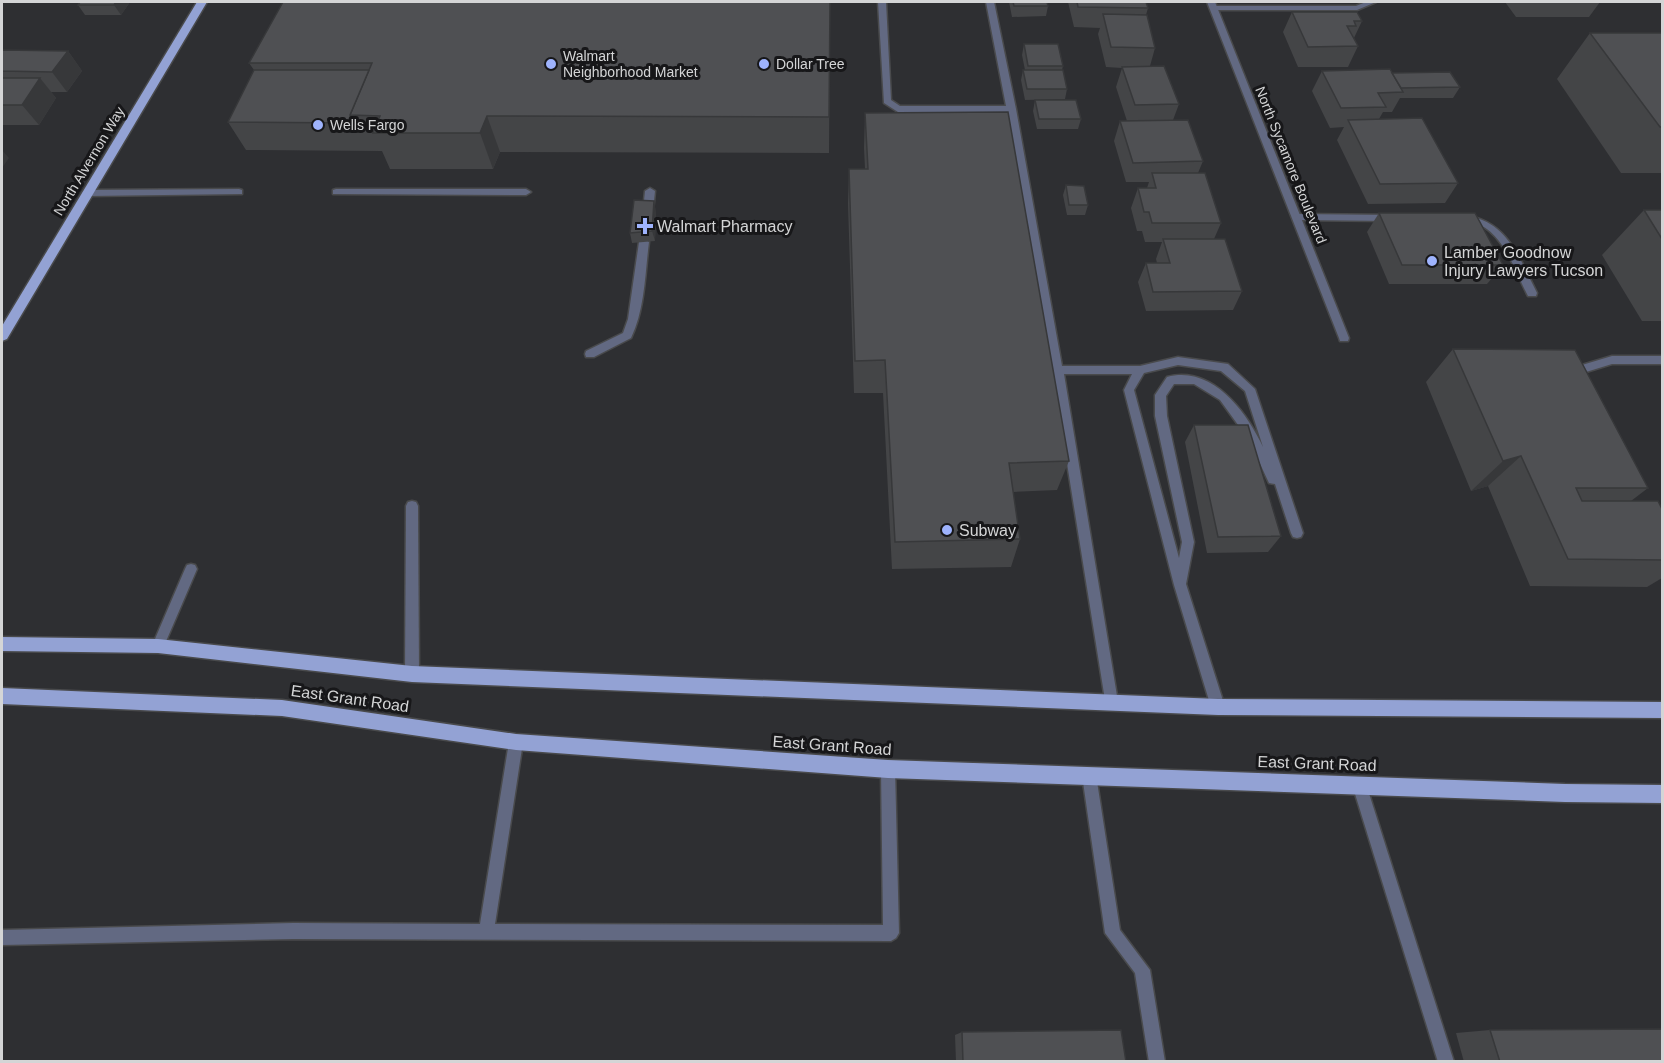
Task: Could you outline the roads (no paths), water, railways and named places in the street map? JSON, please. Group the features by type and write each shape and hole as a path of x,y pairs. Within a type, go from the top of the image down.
{"main road":[{"name":"North Alvernon Way","path":"2,336 202,2"},
{"name":"East Grant Road","path":"2,644 158,646 412,674 1218,707 1662,710"},
{"name":"East Grant Road","path":"2,696 282,708 516,742 888,769 1565,793 1662,794"}],"street":[{"path":"882,2 887,101 898,109 1012,109"},
{"path":"990,2 1012,109 1058,370 1111,702"},
{"path":"1212,5 1357,8 1372,2"},
{"name":"North Sycamore Boulevard","path":"1212,5 1344,338"},
{"path":"648,211 650,191"},
{"path":"87,193 239,192"},
{"path":"336,192 526,192"},
{"path":"1297,217 1405,218"},
{"path":"1453,218 1477,218 1502,236 1532,293"},
{"path":"591,354 627,335 633,319 644,242"},
{"path":"1586,368 1611,360 1662,360"},
{"path":"1058,370 1140,370 1178,362 1224,367 1250,389 1297,533 1253,436 1224,397 1196,380 1171,380 1160,395 1161,416 1188,542 1180,585"},
{"path":"1140,370 1129,390 1180,585 1218,707"},
{"path":"412,506 412,674"},
{"path":"158,646 191,569"},
{"path":"486,932 516,742"},
{"path":"2,938 293,931 891,933 888,769"},
{"path":"1089,775 1113,933 1142,969 1157,1062"},
{"path":"1359,784 1446,1062"}],"place":[{"name":"Walmart Neighborhood Market","path":"551,64"},
{"name":"Dollar Tree","path":"764,64"},
{"name":"Wells Fargo","path":"318,125"},
{"name":"Walmart Pharmacy","path":"645,226"},
{"name":"Lamber Goodnow Injury Lawyers Tucson","path":"1432,261"},
{"name":"Subway","path":"947,530"}]}
